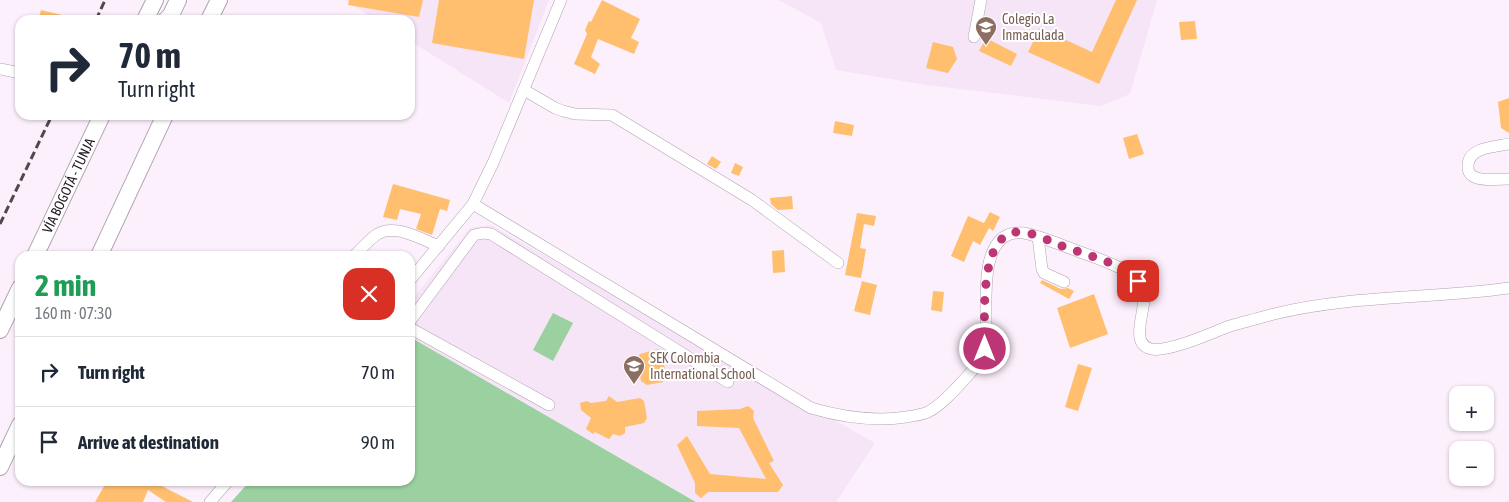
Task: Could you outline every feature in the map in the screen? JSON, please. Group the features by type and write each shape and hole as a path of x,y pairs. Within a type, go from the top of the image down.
{"highway":[{"path":"147,15 154,0"},
{"path":"171,15 178,0"},
{"path":"211,15 218,0"},
{"name":"VÍA BOGOTÁ - TUNJA","path":"37,251 100,120"},
{"path":"101,251 163,120"},
{"path":"0,330 15,298"},
{"path":"0,468 15,436"}],"street":[{"path":"415,274 473,204 562,0"},
{"path":"974,37 981,0"},
{"path":"0,69 15,72"},
{"path":"524,90 563,111 575,114 612,116 752,200 838,263"},
{"path":"1509,144 1476,152 1470,157 1467,164 1468,171 1472,176 1480,179 1509,179"},
{"path":"473,204 811,408 876,420 927,413 943,401 971,373 985,349 985,296 988,268 994,249 1008,235 1021,232 1123,269 1138,281 1143,289 1144,299 1140,340 1152,350 1196,340 1228,327 1274,314 1321,304 1509,288"},
{"path":"359,251 378,233 391,230 401,231 439,246"},
{"path":"415,314 474,235 492,234 728,382"},
{"path":"1038,237 1044,273 1064,282"},
{"path":"415,331 549,405"},
{"path":"210,502 224,486"}],"shaded area":[{"path":"345,0 549,0 509,103 415,44 415,15 368,15"},
{"name":"Colegio La Inmaculada","path":"779,0 1157,0 1130,94 1100,106 927,85 836,70 821,23"},
{"name":"SEK Colombia International School","path":"491,225 875,443 836,502 697,502 415,340 415,296 470,228"}],"green space":[{"path":"553,313 573,323 553,361 533,350"},
{"path":"415,340 696,502 231,502 245,486 415,486"}],"building":[{"path":"349,0 423,0 419,17 348,5"},
{"path":"439,0 534,0 524,59 432,43"},
{"path":"602,0 640,19 631,38 639,42 634,54 598,39 591,57 600,64 595,74 574,64 587,34 585,30"},
{"path":"1116,0 1137,0 1099,84 1028,52 1040,28 1092,52"},
{"path":"41,10 62,15 40,15"},
{"path":"1195,21 1197,39 1181,40 1179,22"},
{"path":"986,38 1017,54 1011,66 979,51"},
{"path":"933,42 953,47 957,59 948,73 926,68"},
{"path":"1509,98 1509,133 1501,128 1498,102"},
{"path":"835,121 854,125 852,136 833,133"},
{"path":"1137,134 1144,154 1129,159 1123,138"},
{"path":"712,156 721,162 716,169 707,164"},
{"path":"735,163 743,167 739,176 731,173"},
{"path":"393,184 450,200 447,211 440,209 432,235 416,229 421,214 400,209 397,220 383,217"},
{"path":"792,196 793,209 778,210 771,204 770,198"},
{"path":"990,212 1000,217 993,231 989,228 980,245 973,241 964,262 951,256 968,216 984,223"},
{"path":"857,213 876,216 874,226 864,224 860,248 866,249 861,278 845,275"},
{"path":"784,250 785,272 773,273 772,251"},
{"path":"1042,280 1061,289 1068,288 1074,291 1069,299 1040,283"},
{"path":"862,281 877,285 870,315 854,311"},
{"path":"933,291 944,292 942,312 931,310"},
{"path":"1094,294 1108,334 1070,348 1057,308"},
{"path":"658,349 662,352 666,376 663,382 647,385 641,381 637,359 640,354"},
{"path":"1078,364 1092,368 1078,411 1065,407"},
{"path":"609,396 617,402 640,398 644,401 647,418 644,423 625,427 625,433 620,436 613,434 609,439 595,432 593,434 586,429 591,418 581,410 580,403 606,401"},
{"path":"748,406 754,411 753,418 774,461 769,463 783,485 778,492 708,492 701,498 695,493 695,483 677,445 687,436 710,474 766,479 739,428 697,426 697,411 740,409"},
{"path":"104,486 162,486 193,502 166,502 148,490 143,502 95,502"}],"railway":[{"path":"98,15 105,0"},
{"path":"0,224 50,120"}],"place":[{"name":"Colegio La Inmaculada","path":"986,46"},
{"name":"SEK Colombia International School","path":"634,385"}],"route":[{"path":"985,349 985,296 988,268 994,249 1008,235 1021,232 1038,237 1123,269 1138,281"}]}
